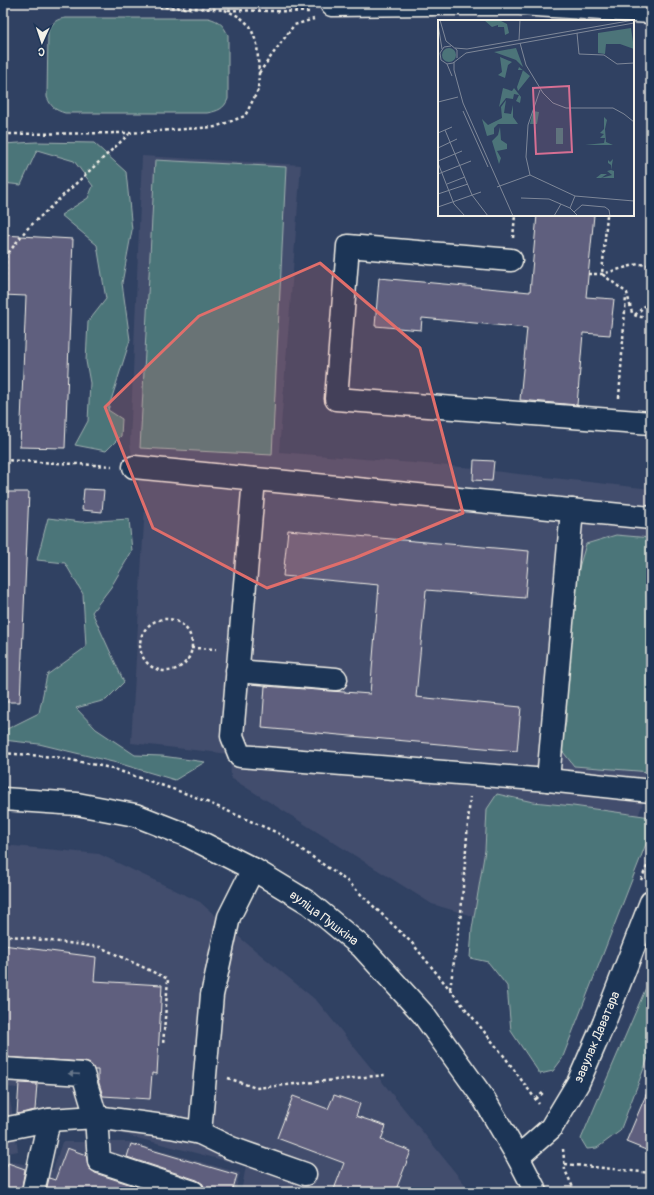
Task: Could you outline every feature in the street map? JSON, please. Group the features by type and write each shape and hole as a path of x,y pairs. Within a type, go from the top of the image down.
{"street":[{"path":"332,3 332,5 519,4 651,12"},
{"path":"511,260 348,246 336,400 651,424"},
{"path":"134,468 651,518"},
{"path":"254,479 232,736 240,756 548,780 651,791"},
{"path":"548,780 572,510"},
{"path":"237,671 336,679"},
{"name":"вуліца Пушкіна","path":"3,799 77,804 135,815 186,835 253,869 309,903 362,947 423,1014 484,1099 518,1157 536,1192"},
{"path":"200,1133 212,995 229,917 253,869"},
{"name":"завулак Даватара","path":"518,1157 551,1128 578,1083 604,1023 651,902"},
{"path":"3,1069 83,1074 96,1117 99,1161 193,1192"},
{"path":"3,1129 49,1120 96,1117 170,1127 200,1133 231,1148 305,1174"},
{"path":"33,1192 49,1120"}],"path":[{"path":"3,134 129,133 215,127 245,116 258,90 259,73 257,44 250,26 240,17 225,10 61,3"},
{"path":"259,73 294,25 316,19"},
{"path":"3,342 4,268 6,256 26,230 129,133"},
{"path":"602,274 607,216"},
{"path":"588,274 602,274 638,264 651,265"},
{"path":"602,274 627,293 632,313 637,317 651,318"},
{"path":"617,421 627,293"},
{"path":"635,315 651,300"},
{"path":"3,460 134,468"},
{"path":"166,619 175,621 182,625 188,632 191,639 189,656 184,663 177,668 161,670 150,664 142,655 140,646 141,638 147,627 158,620 166,619"},
{"path":"450,989 461,913 470,790 467,774"},
{"path":"3,936 100,947 168,979 163,1045"},
{"path":"205,1071 256,1088 385,1075"},
{"path":"565,1164 651,1173"}],"highlighted area":[{"path":"320,263 420,348 463,513 355,558 267,588 153,528 105,407 199,316"}],"shaded area":[{"path":"142,156 301,165 279,452 474,468 473,480 492,481 493,471 651,489 651,780 590,951 432,904 231,778 230,754 131,743 145,505 134,467 130,444"},
{"path":"3,845 99,854 200,902 239,937 317,1001 471,1192 241,1192 246,1166 122,1134 35,1128 38,1089 3,1087"},
{"path":"3,1093 9,1093 18,1151 3,1154"},
{"path":"62,1142 129,1142 240,1173 235,1192 3,1192 3,1160 53,1170"}],"green space":[{"path":"66,18 208,18 218,22 223,26 228,35 228,99 225,105 220,109 207,113 65,113 59,111 52,106 47,97 48,31 55,22"},
{"path":"36,142 94,143 126,172 132,230 122,283 130,340 108,410 122,419 121,436 106,451 75,445 88,421 90,383 86,361 88,322 106,299 97,245 61,215 88,198 93,186 74,161 37,150 21,185 3,183 3,144"},
{"path":"155,160 286,167 272,455 140,448"},
{"path":"48,518 81,522 129,519 132,551 111,587 92,612 124,682 106,700 76,708 96,729 135,755 162,756 205,762 175,780 121,764 39,744 3,740 3,731 39,713 47,675 86,647 83,594 65,563 37,560"},
{"path":"616,535 651,538 651,772 574,766 560,748 566,722 567,684 578,571 586,544"},
{"path":"497,794 533,802 651,817 651,831 562,1059 553,1071 540,1074 511,1031 507,986 488,962 470,958 472,929 485,850 487,809"},
{"path":"651,976 651,1050 620,1131 597,1148 587,1149 581,1139"}],"building":[{"path":"537,216 594,216 586,297 614,299 610,335 583,333 577,405 520,400 527,328 422,318 421,330 375,326 379,278 530,292"},
{"path":"3,235 73,239 65,448 20,447 26,296 3,295"},
{"path":"474,460 494,461 492,481 473,480"},
{"path":"84,489 104,490 102,512 82,510"},
{"path":"3,492 29,492 20,702 3,702"},
{"path":"288,530 529,551 525,598 426,590 416,697 521,707 517,751 262,728 265,686 370,694 379,585 283,576"},
{"path":"3,945 96,957 94,981 162,985 157,1074 152,1073 150,1099 103,1096 98,1080 98,1070 94,1070 90,1064 84,1062 3,1057"},
{"path":"19,1083 37,1084 35,1110 17,1114"},
{"path":"651,1083 651,1152 626,1142"},
{"path":"334,1095 360,1104 356,1116 386,1126 381,1140 411,1151 395,1192 333,1192 344,1163 277,1138 293,1096 328,1109"},
{"path":"131,1144 237,1175 232,1192 205,1192 203,1184 197,1180 127,1157"},
{"path":"67,1148 86,1155 89,1168 95,1173 153,1192 46,1192 49,1178 55,1180"},
{"path":"8,1163 25,1169 21,1192 3,1192 3,1178"}]}
